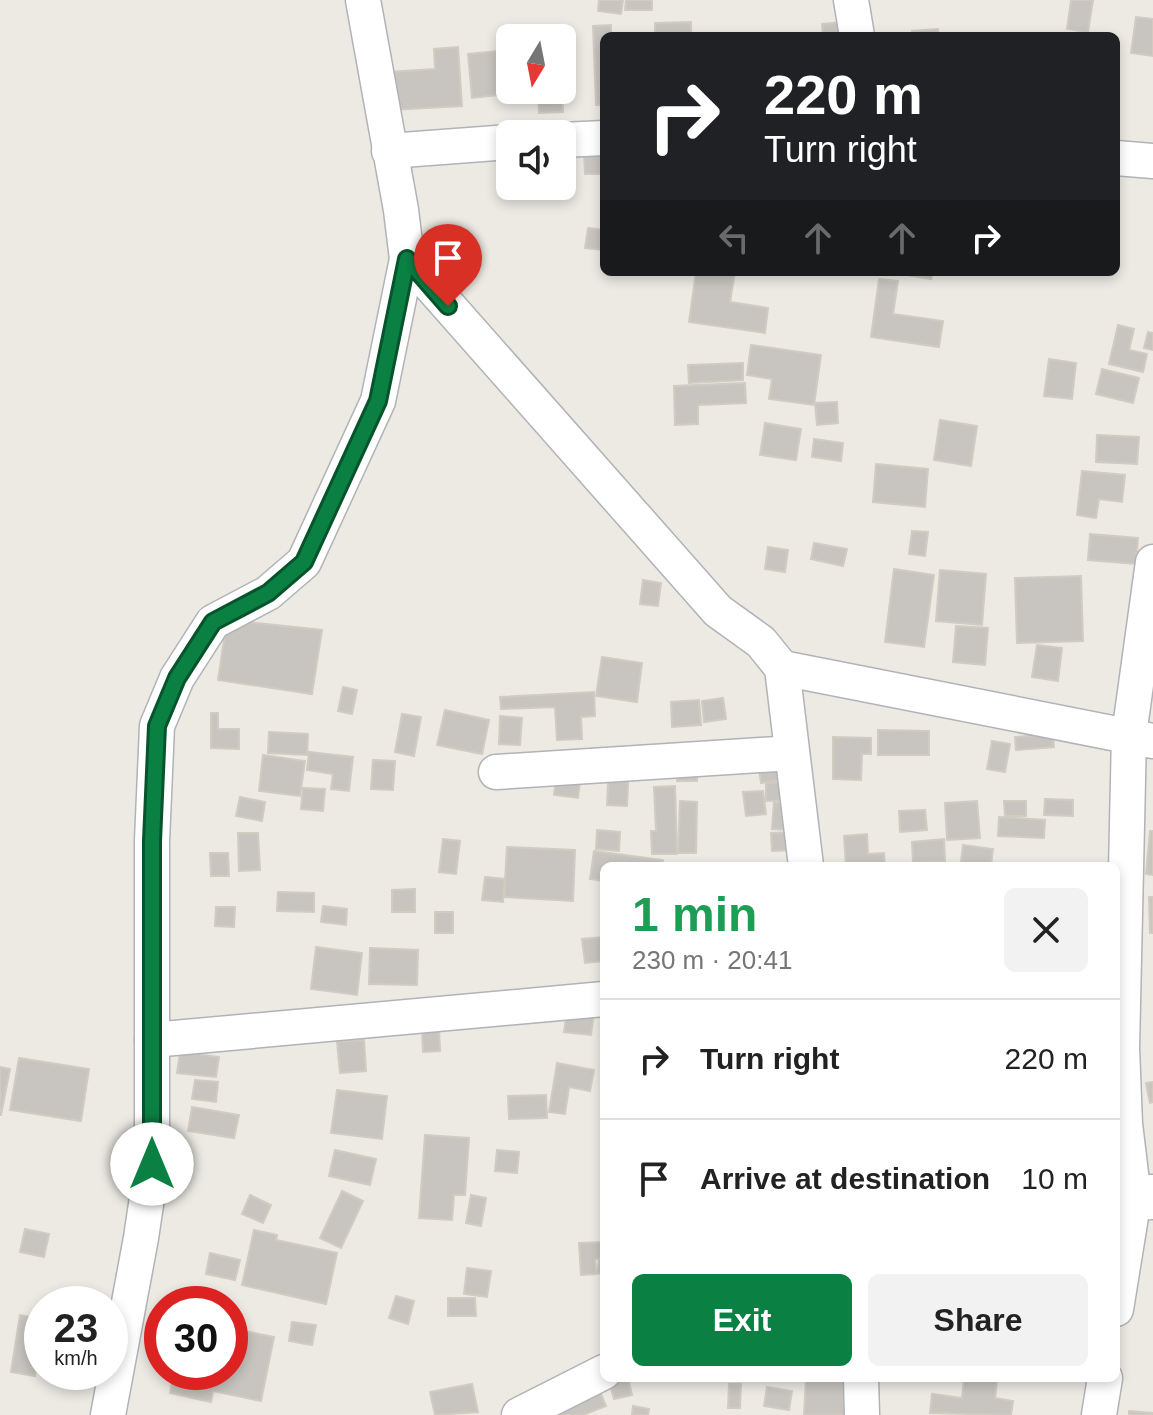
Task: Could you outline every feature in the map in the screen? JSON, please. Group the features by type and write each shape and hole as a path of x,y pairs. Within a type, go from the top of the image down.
{"street":[{"path":"108,1415 152,1164 152,841 157,726 177,678 213,622 268,593 304,562 378,401 407,259 363,0"},
{"path":"851,0 856,32"},
{"path":"576,139 600,138"},
{"path":"389,151 496,143"},
{"path":"1120,158 1153,161"},
{"path":"407,259 718,611 761,642 782,668 806,862"},
{"path":"1120,1285 1134,1199 1125,1124 1122,1048 1153,562"},
{"path":"782,668 1141,738"},
{"path":"496,772 792,753"},
{"path":"152,1040 600,999"},
{"path":"519,1415 600,1374"},
{"path":"861,1382 862,1415"},
{"path":"1099,1415 1104,1382"}],"building":[{"path":"599,0 623,0 621,14 598,11"},
{"path":"626,0 652,0 652,10 625,10"},
{"path":"1071,0 1093,0 1088,32 1067,29"},
{"path":"1136,17 1153,19 1153,56 1131,53"},
{"path":"691,22 691,32 655,32 655,23"},
{"path":"844,22 845,32 823,32 822,24"},
{"path":"611,25 611,32 600,32 600,105 596,105 593,26"},
{"path":"938,29 938,32 912,31"},
{"path":"458,47 462,106 391,110 389,72 435,69 434,49"},
{"path":"496,51 496,95 472,98 468,54"},
{"path":"539,104 563,104 563,112 539,113"},
{"path":"600,151 600,174 585,174 584,152"},
{"path":"588,228 600,230 600,250 585,248"},
{"path":"695,276 734,276 730,302 768,308 765,333 689,322"},
{"path":"879,279 898,281 893,314 943,321 939,347 871,337"},
{"path":"1118,325 1134,329 1129,350 1147,354 1143,372 1109,364"},
{"path":"1148,332 1153,333 1153,350 1144,348"},
{"path":"751,345 821,355 814,405 769,399 772,379 747,375"},
{"path":"1049,359 1076,363 1072,399 1044,396"},
{"path":"743,363 743,380 689,383 688,365"},
{"path":"1102,369 1139,378 1133,403 1096,394"},
{"path":"745,383 746,403 698,405 698,424 675,425 674,386"},
{"path":"837,402 838,423 817,425 815,403"},
{"path":"940,420 977,426 971,466 934,460"},
{"path":"765,423 801,429 796,460 760,455"},
{"path":"1097,435 1139,437 1137,464 1096,462"},
{"path":"814,439 843,443 841,461 812,457"},
{"path":"876,464 928,469 925,507 873,502"},
{"path":"1082,471 1125,475 1122,502 1099,499 1096,518 1077,515"},
{"path":"912,531 928,532 925,556 909,554"},
{"path":"1090,534 1138,538 1136,564 1088,560"},
{"path":"814,543 847,549 843,566 811,559"},
{"path":"768,547 788,550 785,572 765,569"},
{"path":"894,569 934,575 924,647 885,642"},
{"path":"940,570 986,574 982,625 936,621"},
{"path":"1081,576 1083,641 1017,643 1015,578"},
{"path":"643,580 661,583 658,606 640,604"},
{"path":"227,620 322,630 312,694 218,680"},
{"path":"956,626 988,628 985,665 953,662"},
{"path":"1037,645 1062,648 1058,681 1032,677"},
{"path":"602,657 642,663 637,702 596,696"},
{"path":"343,687 357,690 352,714 338,711"},
{"path":"594,692 595,716 581,717 582,739 557,740 555,707 501,709 500,697"},
{"path":"723,698 726,719 704,722 702,701"},
{"path":"699,700 701,725 672,727 671,702"},
{"path":"445,710 489,720 482,754 437,745"},
{"path":"211,713 218,713 218,729 239,729 239,749 211,748"},
{"path":"402,714 421,717 414,756 395,752"},
{"path":"500,716 522,718 520,745 499,744"},
{"path":"878,730 929,731 929,755 878,755"},
{"path":"269,732 308,734 307,755 268,753"},
{"path":"1053,734 1054,747 1016,750 1015,737"},
{"path":"833,737 871,738 871,754 862,754 861,780 833,779"},
{"path":"992,741 1010,744 1005,772 987,769"},
{"path":"309,752 353,757 349,791 331,789 333,774 307,770"},
{"path":"757,754 788,779 761,783"},
{"path":"263,755 305,761 300,796 259,791"},
{"path":"373,760 395,761 393,790 371,789"},
{"path":"678,760 697,761 697,781 677,781"},
{"path":"609,765 629,766 627,806 607,805"},
{"path":"557,771 581,774 578,798 554,795"},
{"path":"792,782 792,800 766,801 766,783"},
{"path":"675,786 677,854 652,854 651,831 656,831 654,787"},
{"path":"303,788 325,789 323,811 301,809"},
{"path":"763,791 766,814 746,816 743,792"},
{"path":"240,797 265,802 262,821 236,816"},
{"path":"1045,799 1073,800 1073,816 1044,815"},
{"path":"680,801 697,802 696,853 678,853"},
{"path":"977,801 980,838 947,840 945,803"},
{"path":"1004,801 1026,801 1026,816 1005,816"},
{"path":"774,802 794,804 792,830 772,829"},
{"path":"925,810 927,830 900,832 899,811"},
{"path":"999,817 1045,820 1044,838 998,836"},
{"path":"597,830 620,832 619,851 596,849"},
{"path":"1150,831 1153,831 1153,875 1146,874"},
{"path":"797,832 798,850 772,851 771,833"},
{"path":"238,833 258,833 260,870 239,871"},
{"path":"867,834 868,854 884,853 885,862 846,862 844,836"},
{"path":"443,839 460,841 456,874 439,872"},
{"path":"944,839 945,861 913,862 912,842"},
{"path":"963,845 993,849 991,862 961,862"},
{"path":"507,847 575,850 573,901 504,897"},
{"path":"594,851 663,860 600,862 600,880 590,879"},
{"path":"210,853 228,853 229,876 211,876"},
{"path":"485,877 505,879 503,902 482,900"},
{"path":"415,889 415,912 392,912 392,890"},
{"path":"278,892 314,893 314,912 277,911"},
{"path":"1149,897 1153,897 1153,933 1150,933"},
{"path":"323,906 347,909 346,925 321,922"},
{"path":"216,907 235,907 234,927 215,926"},
{"path":"435,912 453,912 453,933 435,933"},
{"path":"600,937 600,961 585,963 582,939"},
{"path":"316,947 362,953 357,995 311,989"},
{"path":"370,948 418,950 417,985 369,984"},
{"path":"569,994 596,998 591,1035 564,1032"},
{"path":"439,1028 440,1051 423,1052 422,1029"},
{"path":"364,1040 366,1071 340,1073 337,1042"},
{"path":"180,1052 219,1057 216,1077 177,1073"},
{"path":"19,1058 89,1069 81,1121 10,1110"},
{"path":"557,1063 594,1070 590,1091 569,1087 565,1114 549,1112"},
{"path":"0,1067 10,1069 1,1115 0,1115"},
{"path":"195,1080 218,1082 216,1102 192,1099"},
{"path":"1153,1082 1153,1102 1150,1103 1146,1083"},
{"path":"337,1090 387,1096 382,1139 331,1133"},
{"path":"546,1095 547,1118 509,1119 508,1096"},
{"path":"192,1107 239,1115 234,1138 188,1131"},
{"path":"425,1135 469,1138 465,1195 454,1195 452,1220 419,1218"},
{"path":"335,1150 376,1159 370,1185 329,1176"},
{"path":"497,1150 519,1152 517,1173 495,1171"},
{"path":"342,1191 363,1201 341,1248 320,1238"},
{"path":"250,1195 271,1205 263,1223 242,1214"},
{"path":"471,1195 486,1198 481,1226 466,1223"},
{"path":"25,1229 49,1234 44,1257 20,1252"},
{"path":"254,1230 277,1235 276,1240 337,1253 326,1304 242,1285"},
{"path":"600,1242 600,1259 595,1259 596,1274 581,1275 579,1243"},
{"path":"210,1253 240,1260 235,1280 206,1274"},
{"path":"467,1268 491,1271 487,1297 464,1294"},
{"path":"396,1296 414,1301 408,1324 389,1318"},
{"path":"448,1298 475,1298 476,1316 448,1316"},
{"path":"20,1315 24,1316 24,1374 11,1372"},
{"path":"292,1322 316,1325 312,1345 289,1341"},
{"path":"248,1332 274,1337 261,1401 213,1391 211,1402 170,1393 171,1390 248,1390"},
{"path":"595,1380 606,1406 583,1415 555,1415"},
{"path":"609,1382 629,1382 632,1395 614,1399"},
{"path":"806,1382 851,1382 850,1415 804,1415"},
{"path":"964,1382 997,1382 995,1398 1013,1401 1011,1415 930,1413 932,1394 962,1398"},
{"path":"472,1384 478,1412 435,1415 430,1392"},
{"path":"729,1384 741,1384 740,1408 728,1408"},
{"path":"767,1387 792,1391 789,1410 764,1406"},
{"path":"633,1406 649,1409 648,1415 632,1415"},
{"path":"1129,1411 1153,1413 1153,1415 1129,1415"}],"route":[{"path":"152,1164 152,841 157,726 177,678 213,622 268,593 304,562 378,401 407,259 448,306"}]}
